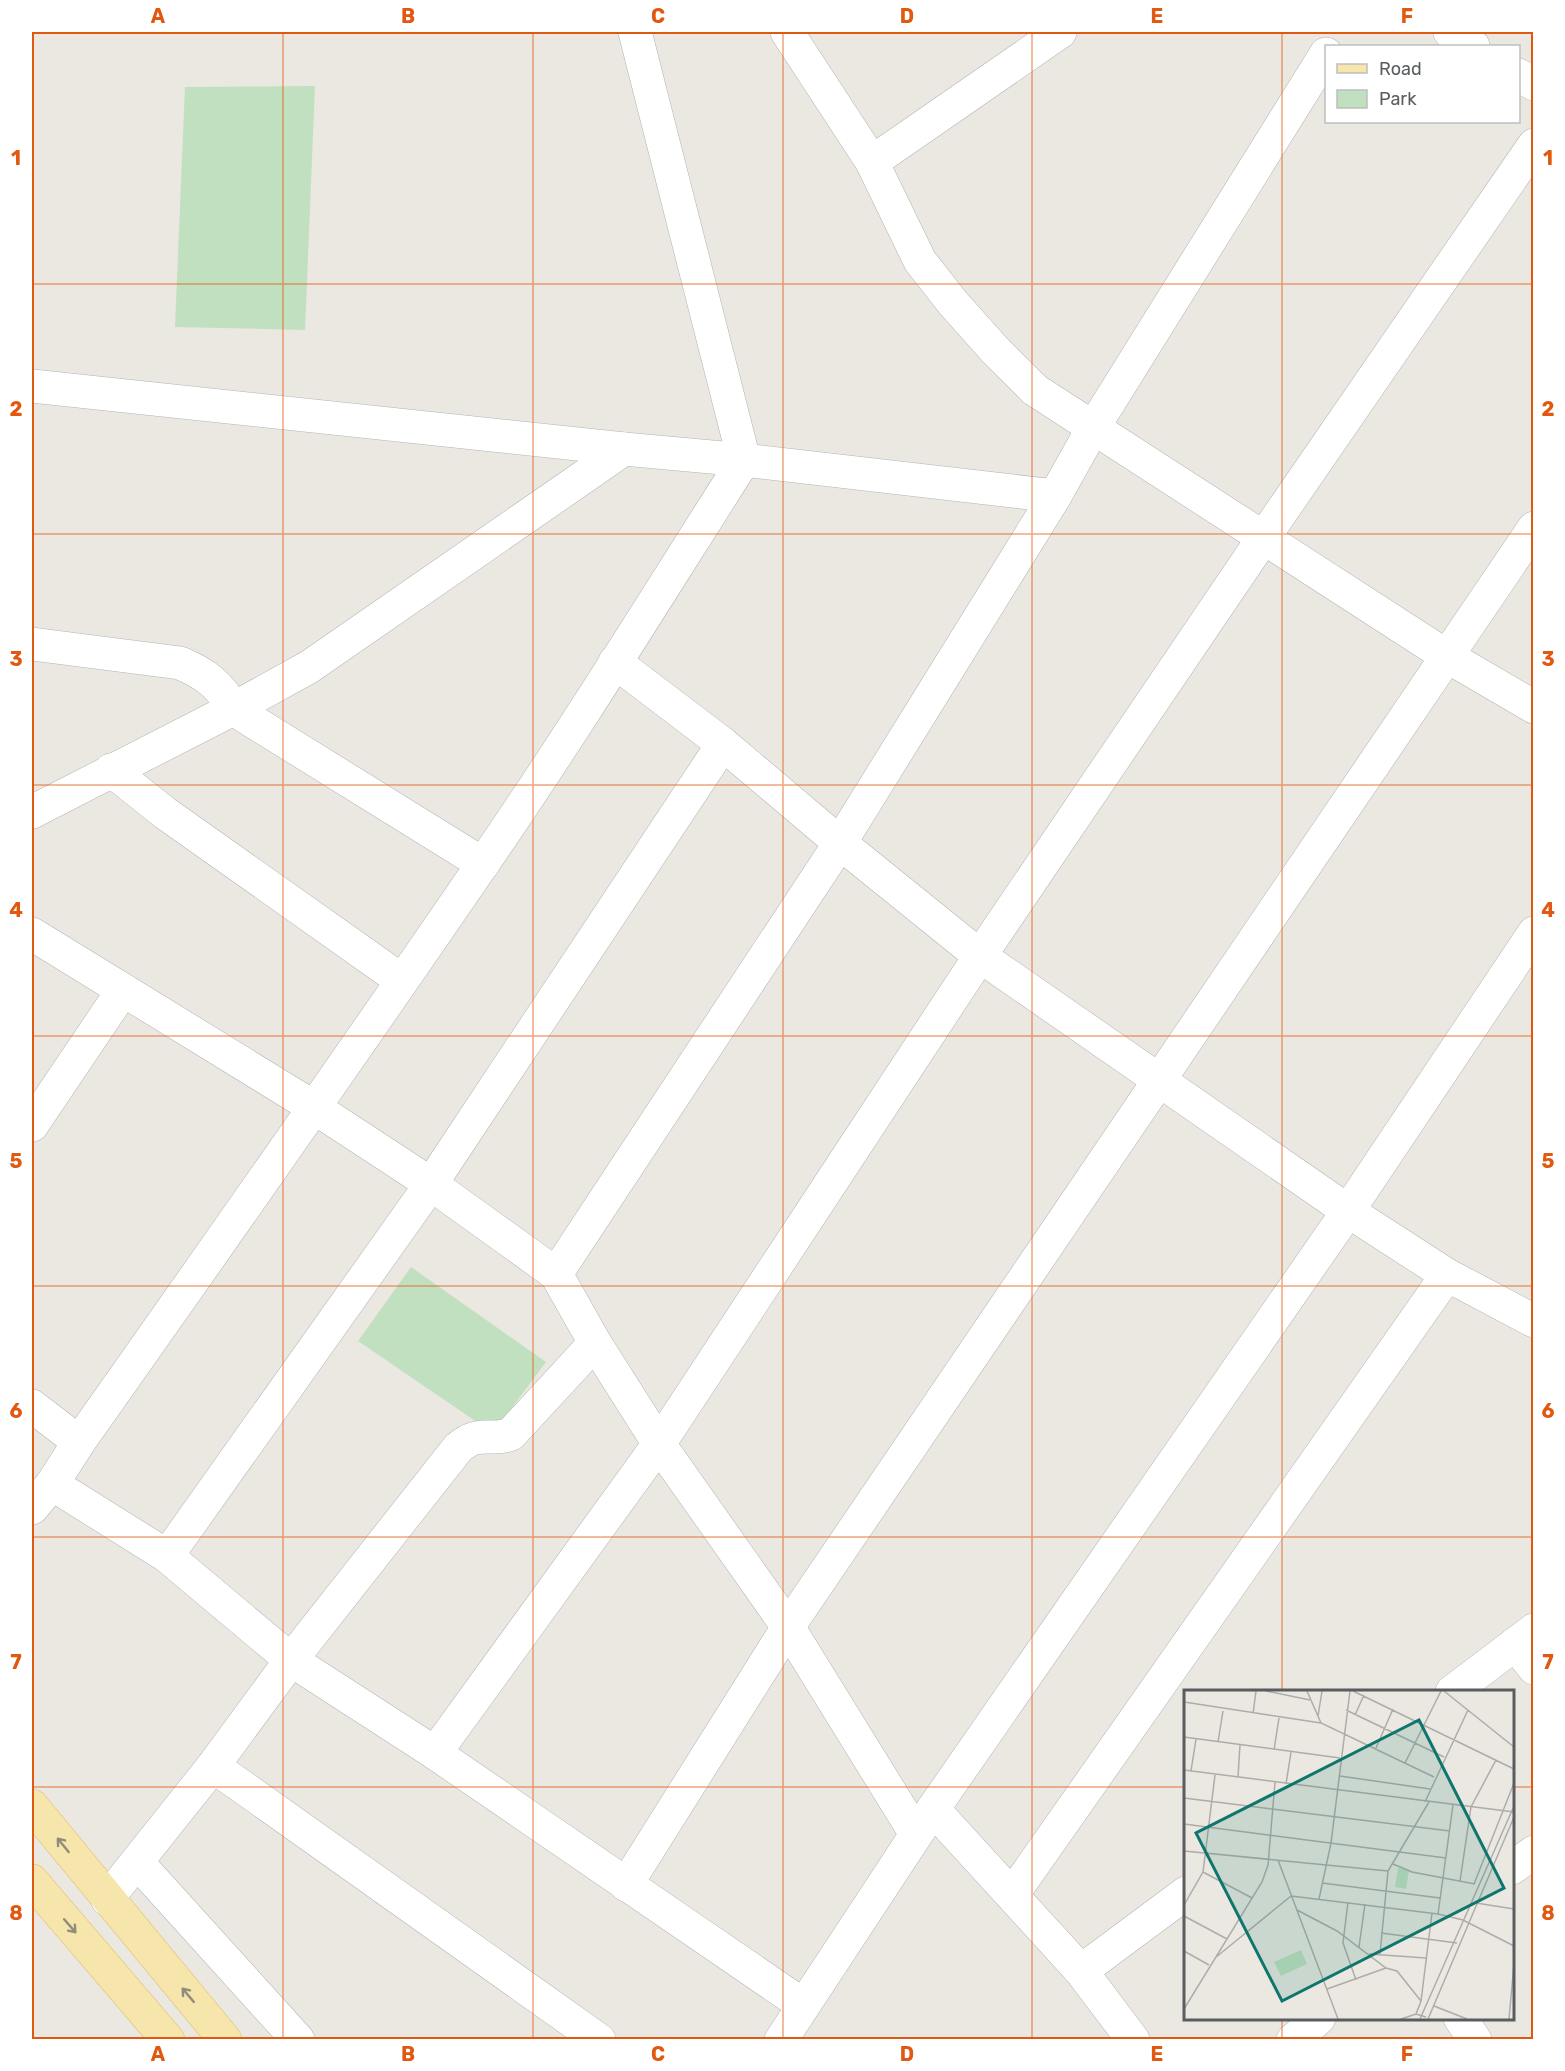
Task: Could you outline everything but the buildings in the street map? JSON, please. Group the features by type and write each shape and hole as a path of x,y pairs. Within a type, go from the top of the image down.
{"main road":[{"path":"32,1806 225,2040"},
{"path":"32,1881 168,2040"}],"street":[{"path":"634,32 744,460 483,864 315,1108 42,1496 167,1556 291,1660 435,1753 803,2005"},
{"path":"787,32 872,162 920,261 994,349 1035,390 1446,655 1533,707"},
{"path":"872,162 1060,32"},
{"path":"1332,45 1341,32"},
{"path":"1450,32 1471,45"},
{"path":"556,1274 840,843 1055,496 1093,428 1325,56"},
{"path":"1520,76 1533,84"},
{"path":"435,1753 659,1444 980,956 1533,145"},
{"path":"32,386 744,460 1055,496"},
{"path":"32,812 233,709 309,667 624,449"},
{"path":"626,1885 788,1627 1533,528"},
{"path":"32,644 180,663 198,671 226,694 233,709 483,864"},
{"path":"615,662 723,744 840,843 980,956 1348,1211 1447,1275 1533,1321"},
{"path":"167,1556 431,1184 723,744"},
{"path":"111,770 165,813 401,980"},
{"path":"781,2040 924,1822 1348,1211 1533,933"},
{"path":"32,934 315,1108 431,1184 556,1274 595,1343 659,1444 924,1822 1012,1895 1081,1971 1133,2040"},
{"path":"32,1125 123,990"},
{"path":"1012,1895 1447,1275"},
{"path":"107,1899 213,1766 291,1660 458,1448 477,1437 501,1438 511,1434 595,1343"},
{"path":"32,1406 79,1442"},
{"path":"1455,1690 1527,1647"},
{"path":"213,1766 599,2040"},
{"path":"1514,1866 1533,1852"},
{"path":"137,1862 297,2040"},
{"path":"1081,1971 1184,1894"},
{"path":"1293,2040 1318,2020"},
{"path":"1461,2020 1475,2040"}],"green space":[{"path":"315,86 305,330 175,327 185,87"},
{"path":"411,1267 546,1362 493,1433 358,1341"}]}
